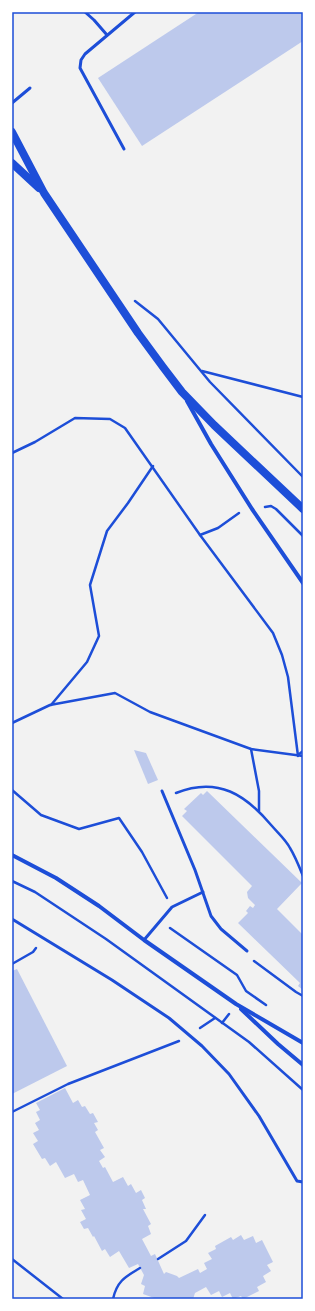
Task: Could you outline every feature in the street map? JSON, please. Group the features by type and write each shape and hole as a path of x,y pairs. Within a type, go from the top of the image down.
{"main road":[{"path":"12,132 44,193 138,333 182,392 214,425 303,509"},
{"path":"12,163 44,193"}],"street":[{"path":"182,392 215,451 252,509 303,583"},
{"path":"12,855 56,878 99,906 144,940 236,1004 303,1043"},
{"path":"236,1004 278,1044 303,1065"}],"lane":[{"path":"85,12 107,35"},
{"path":"124,148 80,68 81,60 85,54 135,12"},
{"path":"12,103 30,88"},
{"path":"162,791 203,892 211,916 221,929 247,951"},
{"path":"144,940 172,907 203,892"},
{"path":"12,919 112,980 169,1018 191,1036 229,1074 259,1116 297,1181 303,1182"}],"path":[{"path":"132,298 158,319 210,382 303,477"},
{"path":"201,371 303,397"},
{"path":"12,453 35,442 75,418 110,419 125,428 276,640 288,677 298,756"},
{"path":"50,705 87,662 98,636 90,585 107,531 153,466"},
{"path":"200,535 218,528 240,513"},
{"path":"12,723 50,705 115,693 150,712 251,749 303,756"},
{"path":"251,749 259,790 259,811"},
{"path":"298,756 303,751"},
{"path":"164,798 181,791 207,786 228,790 238,795 259,811 290,846 303,876"},
{"path":"12,790 41,815 79,829 120,818 142,852 172,907"},
{"path":"12,881 34,892 106,939 249,1042 303,1090"},
{"path":"160,920 237,975 246,991 271,1008"},
{"path":"12,964 33,952 45,939"},
{"path":"247,951 252,959 303,996"},
{"path":"12,1112 68,1084 191,1036 204,1024 215,1018"},
{"path":"158,1259 186,1241 205,1215"},
{"path":"12,1259 63,1299"},
{"path":"113,1299 117,1285 124,1278 140,1268"}],"building":[{"path":"199,12 303,12 303,41 142,146 98,78"},
{"path":"134,750 146,753 158,780 148,784"},
{"path":"207,791 302,883 277,909 303,935 303,990 298,986 300,983 238,923 248,913 246,911 250,906 253,908 255,905 248,898 247,892 252,886 182,816 187,811 184,809 201,793 203,795"},
{"path":"17,969 67,1066 12,1094 12,971"},
{"path":"65,1088 73,1103 78,1100 82,1107 85,1106 90,1114 93,1113 98,1122 94,1123 98,1130 95,1132 104,1148 100,1150 105,1157 99,1161 103,1168 105,1167 113,1182 123,1177 128,1186 131,1184 136,1193 141,1190 145,1198 142,1200 146,1209 143,1209 151,1224 148,1226 151,1234 142,1239 151,1256 155,1254 164,1274 166,1272 179,1278 198,1269 200,1273 207,1269 204,1263 212,1259 208,1253 216,1249 215,1246 231,1237 233,1240 241,1235 244,1240 253,1236 256,1243 262,1240 273,1262 267,1265 271,1271 263,1276 266,1282 257,1287 259,1291 243,1299 241,1296 233,1299 230,1293 222,1297 219,1291 211,1295 206,1287 195,1293 193,1299 157,1299 143,1294 145,1286 141,1284 144,1275 138,1264 129,1268 119,1251 110,1257 105,1249 102,1251 88,1228 84,1229 80,1222 86,1219 81,1210 85,1209 80,1200 90,1195 83,1180 78,1182 74,1174 65,1178 56,1162 50,1166 45,1158 42,1159 33,1144 38,1141 33,1133 39,1130 35,1123 40,1120 36,1112 40,1110 36,1103"}]}
